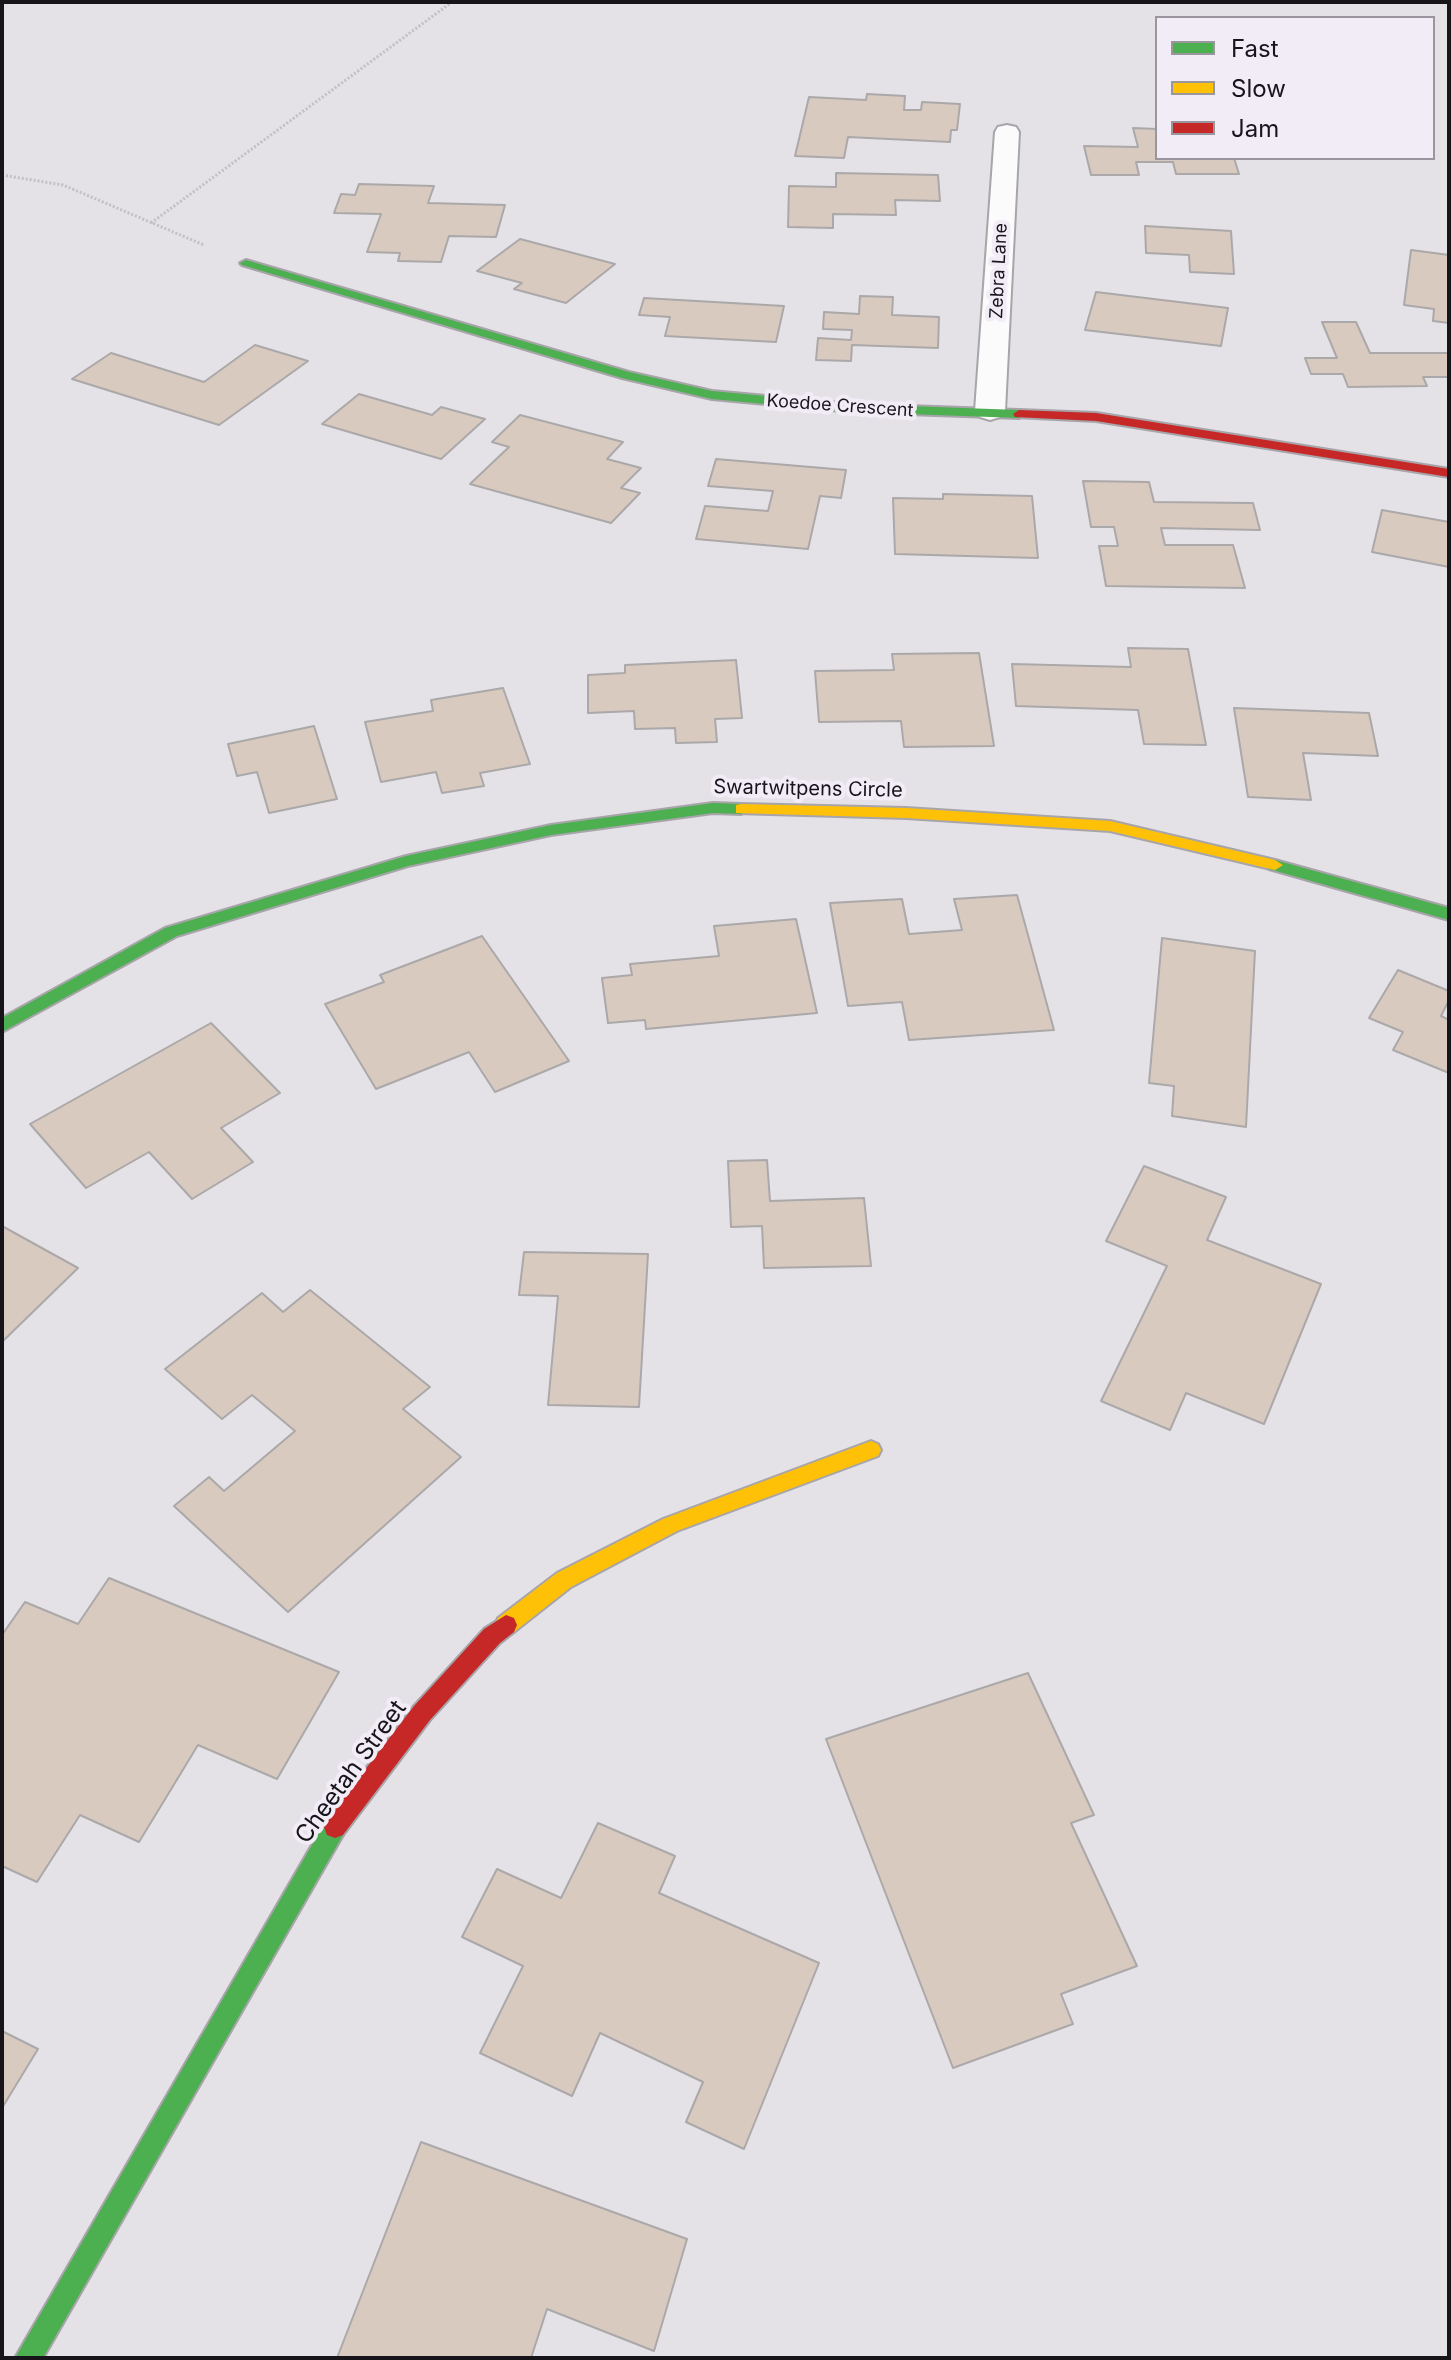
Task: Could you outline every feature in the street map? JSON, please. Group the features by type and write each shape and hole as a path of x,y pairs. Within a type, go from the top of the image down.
{"street":[{"name":"Zebra Lane","path":"990,411 1007,132"},
{"name":"Koedoe Crescent","path":"246,263 626,375 712,395 852,408 1096,417 1156,424 1449,473"},
{"name":"Swartwitpens Circle","path":"2,1026 171,932 406,861 551,830 713,808 906,813 1110,826 1278,866 1449,914"},
{"name":"Cheetah Street","path":"28,2358 337,1824 422,1713 492,1636 564,1580 670,1525 871,1450"}],"path":[{"path":"151,223 452,2"},
{"path":"2,175 63,185 246,263"}],"building":[{"path":"867,94 905,96 904,110 921,110 922,102 960,104 957,130 951,130 950,142 848,137 844,158 795,156 809,97 866,100"},
{"path":"1133,128 1155,129 1155,160 1235,160 1239,174 1176,174 1173,162 1136,162 1139,175 1091,175 1084,146 1138,147"},
{"path":"836,173 938,175 940,201 895,200 896,215 833,214 833,228 788,227 789,186 836,187"},
{"path":"359,184 434,186 428,203 505,205 496,237 449,236 441,262 398,261 400,253 367,252 381,214 334,213 341,194 355,195"},
{"path":"1145,226 1231,231 1234,274 1190,272 1189,255 1146,253"},
{"path":"520,239 615,264 566,303 514,289 522,283 477,271"},
{"path":"1411,250 1449,255 1449,323 1433,321 1434,309 1404,305"},
{"path":"1096,292 1228,308 1221,346 1085,330"},
{"path":"860,296 893,297 892,315 939,317 938,348 852,345 851,361 816,360 818,338 851,340 852,330 823,329 824,312 859,314"},
{"path":"644,298 784,306 776,342 665,336 670,317 639,315"},
{"path":"1322,322 1356,322 1370,353 1448,353 1449,377 1423,377 1427,386 1348,387 1343,374 1311,374 1305,358 1337,358"},
{"path":"255,345 308,361 219,425 72,379 111,353 204,382"},
{"path":"359,394 432,415 441,407 485,419 441,459 322,424"},
{"path":"520,415 623,442 607,459 641,468 621,488 640,493 611,523 470,484 509,447 492,442"},
{"path":"716,459 846,470 841,498 820,496 808,549 696,539 705,506 768,511 773,491 708,486"},
{"path":"1083,481 1149,482 1154,502 1253,503 1260,530 1161,528 1165,545 1233,545 1245,588 1106,586 1099,546 1118,546 1114,527 1091,527"},
{"path":"943,494 1032,496 1038,558 895,554 893,498 943,499"},
{"path":"1382,510 1449,522 1449,567 1372,552"},
{"path":"1128,648 1188,649 1206,745 1144,744 1138,710 1016,706 1012,664 1131,667"},
{"path":"979,653 994,746 904,747 901,721 819,722 815,671 894,670 892,654"},
{"path":"736,660 742,718 715,719 717,742 676,743 675,728 635,729 634,711 588,713 588,675 625,673 625,665"},
{"path":"503,688 530,764 480,773 484,786 442,793 436,772 381,782 365,722 433,711 431,700"},
{"path":"1234,708 1369,713 1378,756 1303,753 1311,800 1248,797"},
{"path":"314,726 337,799 269,813 257,772 237,776 228,744"},
{"path":"1017,895 1054,1030 909,1040 902,1002 848,1006 830,903 902,899 909,934 962,930 954,899"},
{"path":"796,919 817,1013 646,1029 645,1020 608,1023 602,978 632,975 630,964 719,956 714,926"},
{"path":"482,936 569,1061 495,1092 469,1052 376,1089 325,1004 384,982 380,975"},
{"path":"1162,938 1255,951 1246,1127 1172,1116 1174,1086 1149,1083"},
{"path":"1398,970 1449,991 1449,1000 1441,1016 1449,1020 1449,1073 1393,1050 1403,1032 1369,1018"},
{"path":"211,1023 280,1093 221,1128 253,1162 192,1199 149,1152 86,1188 30,1124"},
{"path":"767,1160 770,1201 864,1198 871,1266 764,1268 762,1226 731,1227 728,1161"},
{"path":"1144,1166 1226,1197 1207,1240 1321,1284 1264,1424 1186,1393 1170,1430 1101,1401 1167,1266 1106,1241"},
{"path":"2,1226 78,1268 2,1342"},
{"path":"524,1252 648,1254 639,1407 548,1405 558,1296 519,1295"},
{"path":"310,1290 430,1387 403,1409 461,1457 288,1612 174,1506 209,1477 224,1491 295,1431 252,1395 222,1419 165,1369 262,1293 283,1312"},
{"path":"109,1578 339,1672 277,1779 198,1745 139,1842 80,1815 37,1882 2,1866 2,1635 25,1602 78,1624"},
{"path":"1028,1673 1094,1815 1071,1823 1137,1966 1061,1994 1073,2024 953,2068 826,1739"},
{"path":"598,1823 675,1856 659,1893 819,1963 744,2149 686,2122 703,2082 600,2033 572,2096 480,2053 523,1966 462,1937 497,1869 561,1898"},
{"path":"2,2031 38,2049 2,2108"},
{"path":"421,2142 687,2239 654,2351 547,2309 531,2358 337,2358"}],"traffic: fast":[{"path":"246,263 626,375 712,395 852,408 1019,414"},
{"path":"2,1026 171,932 406,861 551,830 713,808 741,809"},
{"path":"1275,865 1449,914"},
{"path":"28,2358 335,1827"}],"traffic: slow":[{"path":"741,809 906,813 1110,826 1275,865"},
{"path":"506,1625 564,1580 670,1525 871,1450"}],"traffic: jam":[{"path":"1019,414 1096,417 1449,473"},
{"path":"335,1827 422,1713 492,1636 506,1625"}]}
